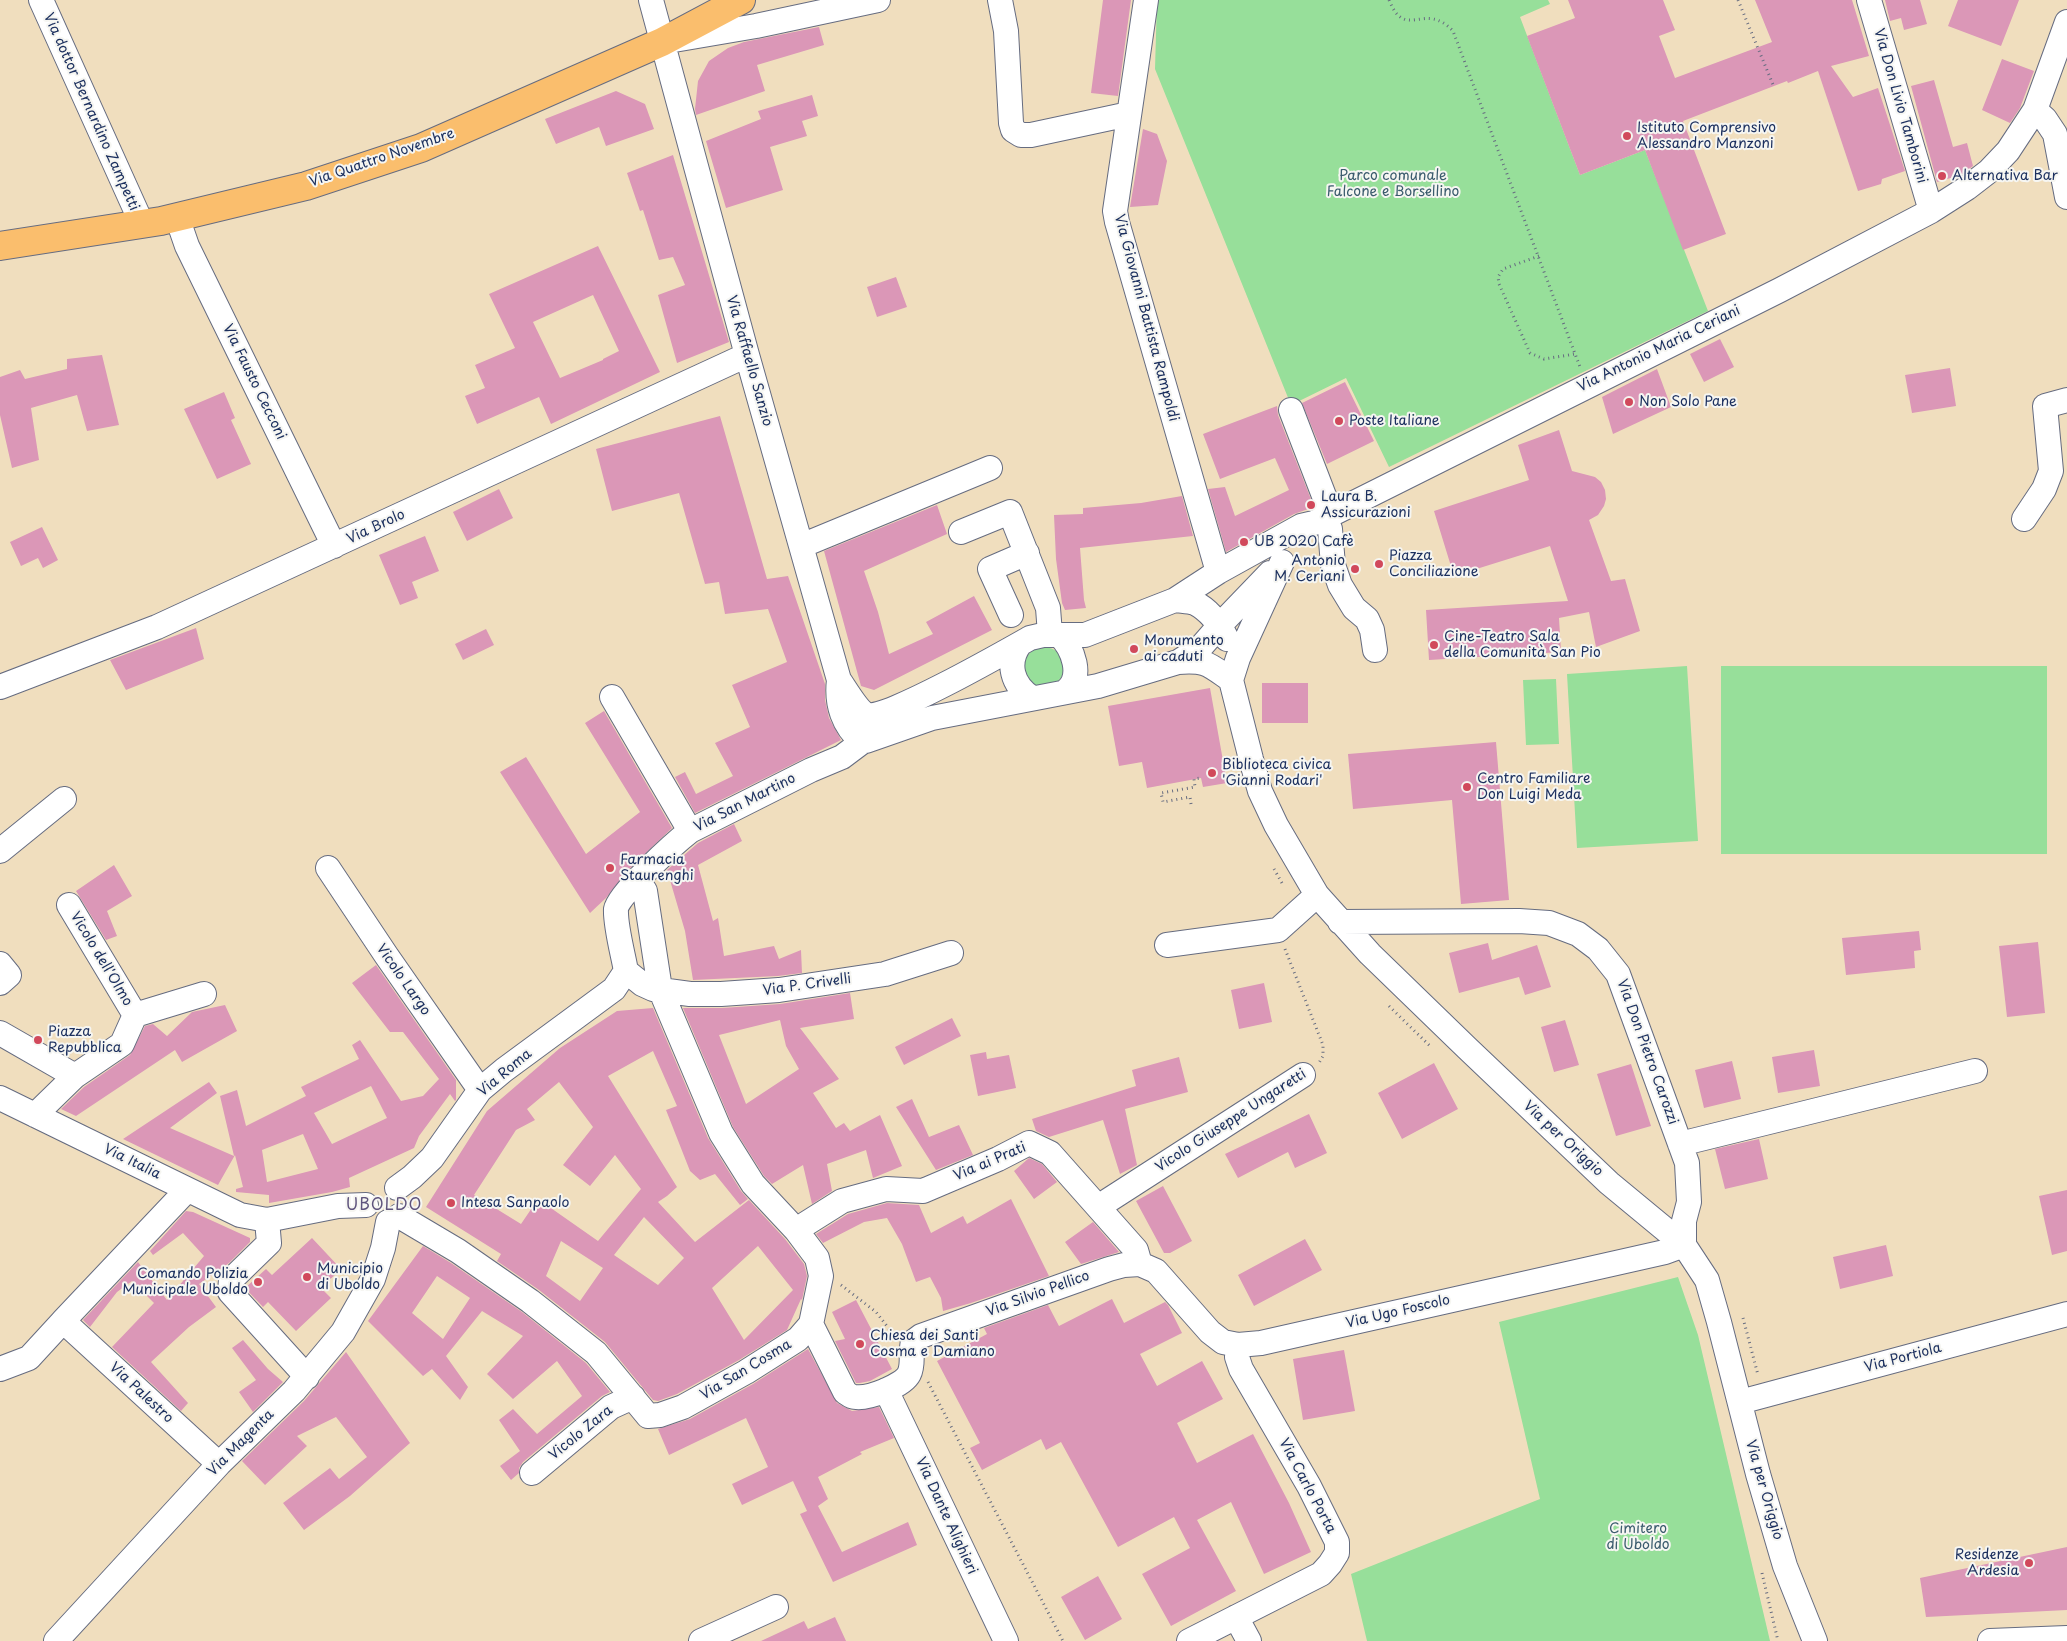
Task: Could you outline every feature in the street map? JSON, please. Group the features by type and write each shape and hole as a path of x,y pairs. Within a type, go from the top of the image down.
{"main road":[{"name":"Via Quattro Novembre","path":"0,246 177,217 306,186 421,148 662,42 741,0"}],"street":[{"name":"Via dottor Bernardino Zampetti","path":"41,0 142,224"},
{"name":"Via Raffaello Sanzio","path":"651,0 747,355 839,680"},
{"path":"741,0 756,26"},
{"path":"662,42 756,26 878,0"},
{"path":"1000,0 1006,31 1011,123 1013,130 1021,135 1031,135 1129,114"},
{"name":"Via Giovanni Battista Rampoldi","path":"1146,0 1115,211 1218,572"},
{"name":"Via Don Livio Tamborini","path":"1869,0 1931,211"},
{"name":"Via Antonio Maria Ceriani","path":"1175,600 1218,572 1301,526 1323,518 1590,383 1780,290 1931,211 1967,188 1989,171 2008,151 2035,110 2067,22"},
{"path":"2035,110 2045,119 2055,134 2067,197"},
{"name":"Via Fausto Cecconi","path":"177,217 187,246 334,546"},
{"name":"Via Brolo","path":"0,687 156,627 747,355"},
{"path":"2024,519 2044,488 2051,471 2045,406 2067,400"},
{"path":"1291,410 1323,518 1330,529 1333,565 1340,585 1354,608 1367,619 1372,630 1375,650"},
{"path":"801,546 990,468"},
{"path":"961,532 1010,512 1048,608 1055,635 1068,646 1075,669 1073,684 1066,692"},
{"name":"Via San Martino","path":"862,742 932,718 1098,686 1178,662 1200,648 1263,579 1282,562 1323,518"},
{"path":"1011,616 990,569 1027,553"},
{"path":"1178,662 1198,660 1234,669 1282,562"},
{"name":"Via San Martino","path":"839,680 861,710 867,714 874,715 892,710 1030,638 1055,635 1085,635 1175,600"},
{"name":"Via per Origgio","path":"1175,600 1194,603 1220,625 1234,669 1260,791 1309,902 1340,922 1467,1048 1609,1183 1684,1245 1706,1280 1785,1566 1815,1641"},
{"path":"1020,644 1013,653 1011,662 1022,692 1032,698"},
{"path":"839,680 838,701 844,720 852,734 862,742"},
{"path":"612,697 690,831"},
{"name":"Via San Martino","path":"626,971 616,908 619,900 676,842 690,831 811,770 836,760 862,742 892,710"},
{"path":"0,850 64,799"},
{"name":"Vicolo Largo","path":"328,868 480,1090"},
{"path":"638,880 645,891 660,989 721,1134 753,1184 796,1230 816,1258 820,1268 819,1289 811,1324"},
{"path":"1167,945 1278,930 1309,902"},
{"name":"Vicolo dell'Olmo","path":"69,905 135,1016 122,1044 75,1076"},
{"name":"Via Don Pietro Carozzi","path":"1340,922 1518,921 1549,923 1578,934 1598,949 1618,974 1687,1163 1689,1202 1684,1222 1684,1245"},
{"name":"Via P. Crivelli","path":"626,971 647,987 660,989 706,994 779,990 885,974 951,953"},
{"path":"0,964 9,975 0,983"},
{"name":"Via Roma","path":"397,1188 432,1158 480,1090 504,1070 614,989 626,971"},
{"path":"135,1016 204,994"},
{"path":"0,1033 75,1076 35,1115"},
{"path":"1680,1144 1974,1071"},
{"name":"Vicolo Giuseppe Ungaretti","path":"1098,1207 1303,1075"},
{"name":"Via Italia","path":"4,1106 35,1115 240,1215 267,1220"},
{"name":"Via ai Prati","path":"796,1230 842,1200 886,1189 922,1190 1029,1143 1050,1153 1136,1250 1140,1264"},
{"path":"385,1184 397,1188 404,1198 403,1211 394,1219 382,1222 371,1216 366,1205 366,1198 373,1188 385,1184"},
{"path":"0,1369 29,1358 188,1190"},
{"path":"307,1377 230,1292 231,1280 269,1243 267,1220 338,1206 366,1205"},
{"name":"Via Magenta","path":"56,1641 219,1464 307,1377 343,1332 373,1279 394,1219"},
{"name":"Via San Cosma","path":"394,1219 458,1251 530,1301 596,1353 648,1416 660,1415 683,1407 746,1372 798,1339 811,1324"},
{"name":"Via Ugo Foscolo","path":"1140,1264 1156,1271 1210,1332 1223,1342 1238,1345 1261,1343 1665,1252 1684,1245"},
{"name":"Via Silvio Pellico","path":"811,1324 845,1392 853,1398 868,1397 886,1390 905,1379 909,1374 913,1342 921,1336 1109,1269 1124,1265 1140,1264"},
{"name":"Via Portiola","path":"1740,1402 2067,1314"},
{"name":"Via Palestro","path":"63,1321 219,1464"},
{"name":"Via Carlo Porta","path":"1188,1641 1321,1574 1337,1553 1337,1542 1308,1486 1241,1369 1237,1357 1238,1345"},
{"name":"Via Dante Alighieri","path":"886,1390 1006,1641"},
{"name":"Vicolo Zara","path":"532,1473 611,1407 633,1397"},
{"path":"1797,1598 1804,1641"},
{"path":"701,1641 776,1607"},
{"path":"1236,1617 1249,1641"},
{"path":"1990,1641 2067,1638"}],"path":[{"path":"1389,0 1394,13 1400,18 1437,17 1453,31 1575,354 1590,383"},
{"path":"1738,0 1774,87"},
{"path":"1539,256 1503,269 1498,277 1499,284 1530,353 1544,359 1575,354"},
{"path":"1191,804 1190,797 1163,802 1162,793 1195,787 1194,779 1201,778"},
{"path":"1274,868 1309,902"},
{"name":"Vicolo Giuseppe Ungaretti","path":"1278,930 1323,1045 1322,1056 1318,1065 1303,1075"},
{"path":"1387,1004 1435,1050"},
{"path":"820,1268 876,1312 911,1353 1063,1641"},
{"path":"1741,1314 1764,1396"},
{"path":"1762,1571 1778,1641"}],"green space":[{"name":"Parco comunale Falcone e Borsellino","path":"1157,0 1548,0 1550,4 1520,17 1580,175 1645,150 1708,311 1389,467 1346,378 1291,405 1155,69"},
{"path":"1040,647 1048,647 1055,650 1061,656 1064,667 1061,678 1055,684 1048,687 1040,687 1033,684 1027,678 1024,671 1024,663 1027,656 1033,650"},
{"path":"1687,666 1698,841 1577,848 1567,674"},
{"path":"1721,666 2047,666 2047,854 1721,854"},
{"path":"1556,679 1559,744 1526,745 1523,680"},
{"name":"Cimitero di Uboldo","path":"1678,1277 1698,1335 1770,1641 1367,1641 1351,1574 1540,1499 1499,1322"}],"building":[{"path":"1103,0 1131,0 1118,96 1091,93"},
{"name":"Istituto Comprensivo Alessandro Manzoni","path":"1568,0 1663,0 1675,30 1659,36 1675,78 1772,42 1755,0 1852,0 1869,56 1831,66 1853,97 1878,88 1905,171 1882,179 1881,184 1858,191 1818,71 1788,83 1787,81 1683,121 1726,234 1683,250 1645,150 1580,175 1527,36 1575,18"},
{"path":"1885,0 1920,0 1927,24 1904,30 1901,18 1890,21"},
{"path":"1958,0 2019,0 2001,46 1948,26"},
{"path":"819,27 824,45 757,65 765,91 696,115 698,81 709,61 728,48 744,42"},
{"path":"2002,59 2034,71 2020,108 2010,123 1982,110"},
{"path":"1934,80 1953,147 1967,143 1973,166 1961,175 1937,182 1911,86"},
{"path":"616,91 645,104 654,129 606,146 599,127 556,144 545,119"},
{"path":"812,95 818,116 802,121 807,136 770,147 783,190 726,208 706,141 761,119 758,111"},
{"path":"1143,129 1157,134 1167,161 1158,205 1130,207"},
{"path":"673,155 729,342 677,363 658,295 685,285 673,257 659,260 643,210 640,211 627,173"},
{"path":"598,246 660,372 551,424 539,397 477,424 465,396 485,388 475,365 515,348 489,294","holes":["593,295 619,351 603,360 560,378 533,322"]},
{"path":"896,277 907,307 877,317 867,287"},
{"path":"1720,339 1734,367 1704,382 1690,354"},
{"path":"102,355 119,425 87,431 77,395 31,408 39,460 12,468 0,415 0,377 20,370 25,379 67,369 67,359"},
{"path":"1950,368 1956,406 1912,413 1905,375"},
{"path":"1657,369 1671,407 1613,434 1602,397"},
{"name":"Poste Italiane","path":"1345,382 1374,441 1327,464 1302,403"},
{"path":"224,392 235,418 231,420 251,464 217,479 184,409"},
{"path":"1277,406 1278,415 1314,507 1294,514 1226,552 1208,489 1225,487 1235,516 1289,490 1275,458 1220,479 1203,434"},
{"path":"720,416 767,579 788,576 825,684 825,700 829,718 841,740 695,813 675,777 685,772 696,794 733,776 715,743 750,727 732,685 787,662 768,609 725,614 719,582 705,584 679,493 612,511 596,449"},
{"path":"1559,430 1572,471 1595,477 1601,482 1605,490 1606,499 1604,506 1598,515 1589,520 1611,581 1625,579 1640,631 1596,647 1589,612 1559,618 1561,652 1429,660 1426,610 1568,601 1550,546 1454,576 1434,511 1529,480 1518,445"},
{"path":"499,489 513,518 467,541 453,512"},
{"path":"1182,496 1193,536 1080,548 1086,608 1065,610 1062,603 1056,559 1054,515 1083,514 1083,508 1141,503"},
{"path":"937,505 947,534 864,571 878,612 889,654 933,634 926,622 974,596 992,630 874,690 861,686 824,551"},
{"path":"42,527 58,560 43,568 38,558 21,566 10,542"},
{"path":"425,536 439,571 412,582 418,598 400,605 379,555"},
{"path":"196,628 204,659 126,690 110,660"},
{"path":"486,629 494,645 463,660 455,644"},
{"path":"1262,683 1308,683 1308,723 1262,723"},
{"path":"1210,688 1227,783 1203,787 1201,778 1147,788 1142,762 1119,766 1108,706"},
{"path":"604,711 672,828 627,871 606,898 590,913 500,772 526,757 586,854 640,812 585,723"},
{"path":"1496,742 1509,900 1461,904 1452,800 1353,809 1348,754"},
{"path":"734,824 742,841 698,865 713,921 718,918 724,956 774,946 779,959 801,950 802,973 693,980 685,931 667,870 698,843"},
{"path":"114,865 132,896 107,911 117,936 106,940 76,891"},
{"path":"1919,931 1921,950 1914,951 1915,968 1846,975 1842,938"},
{"path":"2038,942 2045,1013 2007,1017 1999,946"},
{"path":"1488,943 1492,960 1537,945 1551,987 1525,995 1519,977 1459,993 1449,953"},
{"path":"376,965 456,1080 456,1100 450,1094 419,1136 414,1148 349,1178 350,1187 269,1203 269,1195 236,1192 236,1189 243,1187 235,1155 218,1185 123,1139 209,1082 217,1093 170,1128 234,1156 220,1096 237,1090 246,1126 306,1096 301,1087 359,1059 352,1045 360,1040 401,1101 423,1096 439,1079 403,1032 390,1032 352,983","holes":["371,1086 387,1118 332,1144 314,1113","303,1134 318,1169 267,1182 262,1150"]},
{"path":"1264,983 1272,1022 1239,1029 1231,990"},
{"path":"850,993 854,1019 800,1028 839,1079 813,1093 836,1128 844,1123 850,1131 880,1115 902,1166 873,1178 866,1150 827,1164 832,1191 812,1204 803,1165 772,1184 764,1176 733,1127 683,1008 722,1008 780,1004","holes":["780,1020 786,1046 799,1069 746,1104 719,1035"]},
{"path":"225,1005 237,1031 182,1062 175,1050 76,1116 61,1109 84,1087 130,1055 145,1026 153,1024 167,1036 192,1012"},
{"path":"653,1008 708,1138 748,1199 740,1205 715,1174 700,1180 690,1171 666,1110 677,1106 653,1051 608,1076 677,1187 658,1202 695,1242 749,1200 785,1239 804,1264 807,1276 802,1300 787,1330 739,1360 677,1394 658,1401 653,1400 605,1342 539,1290 497,1261 501,1254 426,1207 487,1111 560,1048 617,1011","holes":["559,1082 593,1127 563,1165 590,1186 615,1155 641,1189 598,1241 538,1199 521,1224 474,1195 516,1130 535,1120 527,1109","644,1217 684,1258 658,1285 614,1255","561,1241 603,1268 580,1301 546,1276","758,1246 793,1290 744,1340 712,1288"]},
{"path":"952,1018 961,1036 904,1065 895,1047"},
{"path":"1565,1020 1579,1065 1554,1072 1541,1027"},
{"path":"1814,1050 1820,1086 1778,1093 1772,1057"},
{"path":"986,1052 987,1059 1009,1055 1016,1088 978,1096 970,1055"},
{"path":"1179,1057 1188,1092 1125,1109 1137,1165 1120,1174 1103,1120 1049,1137 1036,1131 1032,1119 1136,1086 1132,1070"},
{"path":"1732,1061 1741,1099 1704,1108 1695,1070"},
{"path":"1434,1063 1458,1109 1402,1139 1378,1093"},
{"path":"1631,1064 1651,1126 1616,1136 1597,1074"},
{"path":"912,1099 929,1137 959,1125 973,1155 936,1170 896,1107"},
{"path":"1309,1114 1327,1153 1295,1168 1288,1152 1238,1178 1225,1154"},
{"path":"1759,1139 1768,1179 1725,1189 1715,1149"},
{"path":"1029,1158 1042,1164 1057,1182 1034,1199 1014,1171"},
{"path":"1163,1186 1192,1241 1170,1253 1164,1253 1136,1201"},
{"path":"2067,1190 2067,1251 2052,1255 2039,1196"},
{"path":"1011,1199 1049,1276 943,1311 941,1298 930,1277 916,1282 902,1244 887,1218 864,1222 823,1243 816,1234 848,1214 887,1203 919,1205 931,1233 963,1216 967,1224"},
{"path":"186,1211 193,1212 250,1238 250,1242 229,1263 199,1284 216,1307 189,1327 151,1362 188,1403 181,1411 112,1347 154,1303 132,1281 117,1292 90,1327 83,1320 138,1262 167,1300 204,1256 183,1233 153,1255 150,1251"},
{"path":"1093,1222 1119,1252 1081,1264 1065,1242"},
{"path":"312,1238 341,1269 321,1288 331,1298 296,1331 268,1302 263,1307 245,1288 266,1269 272,1275"},
{"path":"1305,1239 1322,1270 1254,1306 1238,1275"},
{"path":"1886,1245 1893,1276 1840,1289 1833,1257"},
{"path":"423,1246 522,1312 586,1363 610,1392 602,1396 523,1462 519,1468 519,1473 511,1480 500,1466 520,1451 499,1420 513,1409 537,1434 582,1396 557,1361 513,1399 487,1374 523,1336 482,1311 446,1356 468,1387 460,1400 432,1369 423,1376 368,1321","holes":["437,1276 470,1298 443,1339 412,1313"]},
{"path":"1112,1299 1124,1323 1165,1302 1168,1305 1182,1333 1140,1354 1157,1386 1202,1361 1223,1399 1177,1423 1197,1463 1253,1434 1289,1503 1311,1552 1264,1574 1231,1502 1197,1520 1236,1591 1171,1626 1142,1574 1190,1548 1174,1517 1118,1547 1061,1442 1046,1450 1041,1439 982,1470 970,1448 980,1443 937,1361 987,1334 984,1328 1048,1305 1059,1326"},
{"name":"Chiesa dei Santi Cosma e Damiano","path":"856,1300 892,1369 870,1381 860,1383 856,1383 835,1341 845,1339 832,1312"},
{"path":"243,1340 268,1369 283,1382 253,1412 239,1392 256,1380 232,1348"},
{"path":"808,1349 837,1403 852,1411 879,1407 894,1438 860,1452 862,1454 818,1477 828,1499 818,1506 842,1552 908,1522 917,1545 833,1582 800,1514 807,1511 793,1481 742,1505 732,1484 768,1467 746,1418 669,1455 658,1429 690,1419 753,1384"},
{"path":"1344,1350 1355,1411 1303,1420 1293,1359"},
{"path":"346,1352 410,1443 350,1496 304,1530 283,1503 330,1468 339,1479 367,1457 336,1417 297,1436 307,1446 265,1485 242,1461 304,1401"},
{"name":"Residenze Ardesia","path":"2067,1547 2067,1610 1926,1617 1920,1578"},
{"path":"1098,1576 1122,1619 1085,1640 1061,1597"},
{"path":"835,1617 846,1641 761,1641 804,1621 808,1629"}],"place":[{"name":"Istituto Comprensivo Alessandro Manzoni","path":"1627,136"},
{"name":"Alternativa Bar","path":"1942,176"},
{"name":"Non Solo Pane","path":"1629,402"},
{"name":"Poste Italiane","path":"1339,421"},
{"name":"Laura B. Assicurazioni","path":"1311,505"},
{"name":"UB 2020 Cafè","path":"1244,542"},
{"name":"Piazza Conciliazione","path":"1379,564"},
{"name":"Antonio M. Ceriani","path":"1355,569"},
{"name":"Cine-Teatro Sala della Comunità San Pio","path":"1434,645"},
{"name":"Monumento ai caduti","path":"1134,649"},
{"name":"Biblioteca civica 'Gianni Rodari'","path":"1212,773"},
{"name":"Centro Familiare Don Luigi Meda","path":"1467,787"},
{"name":"Farmacia Staurenghi","path":"610,868"},
{"name":"Piazza Repubblica","path":"38,1040"},
{"name":"Intesa Sanpaolo","path":"451,1203"},
{"name":"Municipio di Uboldo","path":"307,1277"},
{"name":"Comando Polizia Municipale Uboldo","path":"258,1282"},
{"name":"Chiesa dei Santi Cosma e Damiano","path":"860,1344"},
{"name":"Residenze Ardesia","path":"2029,1563"}],"district":[{"name":"UBOLDO","path":"384,1206"}]}
